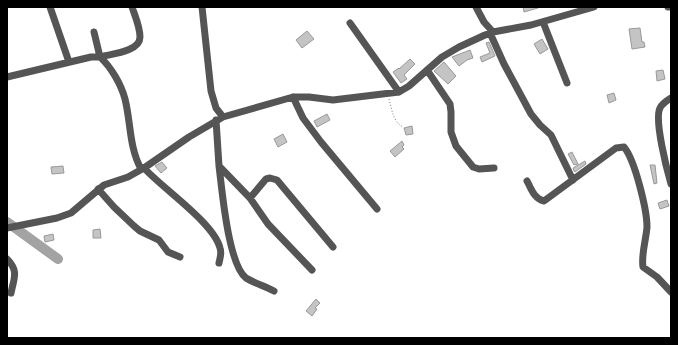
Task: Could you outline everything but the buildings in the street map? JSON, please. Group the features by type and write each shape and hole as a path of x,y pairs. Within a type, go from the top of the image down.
{"street":[{"path":"50,7 69,62"},
{"path":"7,77 91,57 100,57 128,50 140,40 132,7"},
{"path":"202,7 211,91 216,108 223,117"},
{"path":"476,7 491,33 504,64 531,114 551,135 573,180"},
{"path":"7,228 64,216 71,213 98,189 142,168 223,117 293,98 309,97 333,100 399,92 442,58 453,51 491,33 543,22 594,7"},
{"path":"543,22 567,83"},
{"path":"350,23 399,92"},
{"path":"94,32 100,57 112,73 125,100 136,161 189,209 210,231 220,247 221,255 219,263"},
{"path":"427,70 450,104 451,132 456,146 472,167 479,169 494,168"},
{"path":"293,98 303,118 321,142 377,209"},
{"path":"671,98 660,108 658,116 661,142 671,184"},
{"path":"216,120 219,166 228,230 237,264 246,277 274,291"},
{"path":"527,180 535,196 544,201 616,148 622,147 626,149 637,179 646,217 646,242 642,267 657,277 671,292"},
{"path":"219,166 250,198 268,224 312,270"},
{"path":"250,198 266,179 270,178 277,180 332,247"},
{"path":"98,189 114,207 140,231 159,240 168,252 180,257"},
{"path":"7,259 14,267 15,271 11,293"}],"path":[{"path":"388,94 395,120 397,124 403,127"}],"waterway":[{"path":"7,222 58,259"}]}
